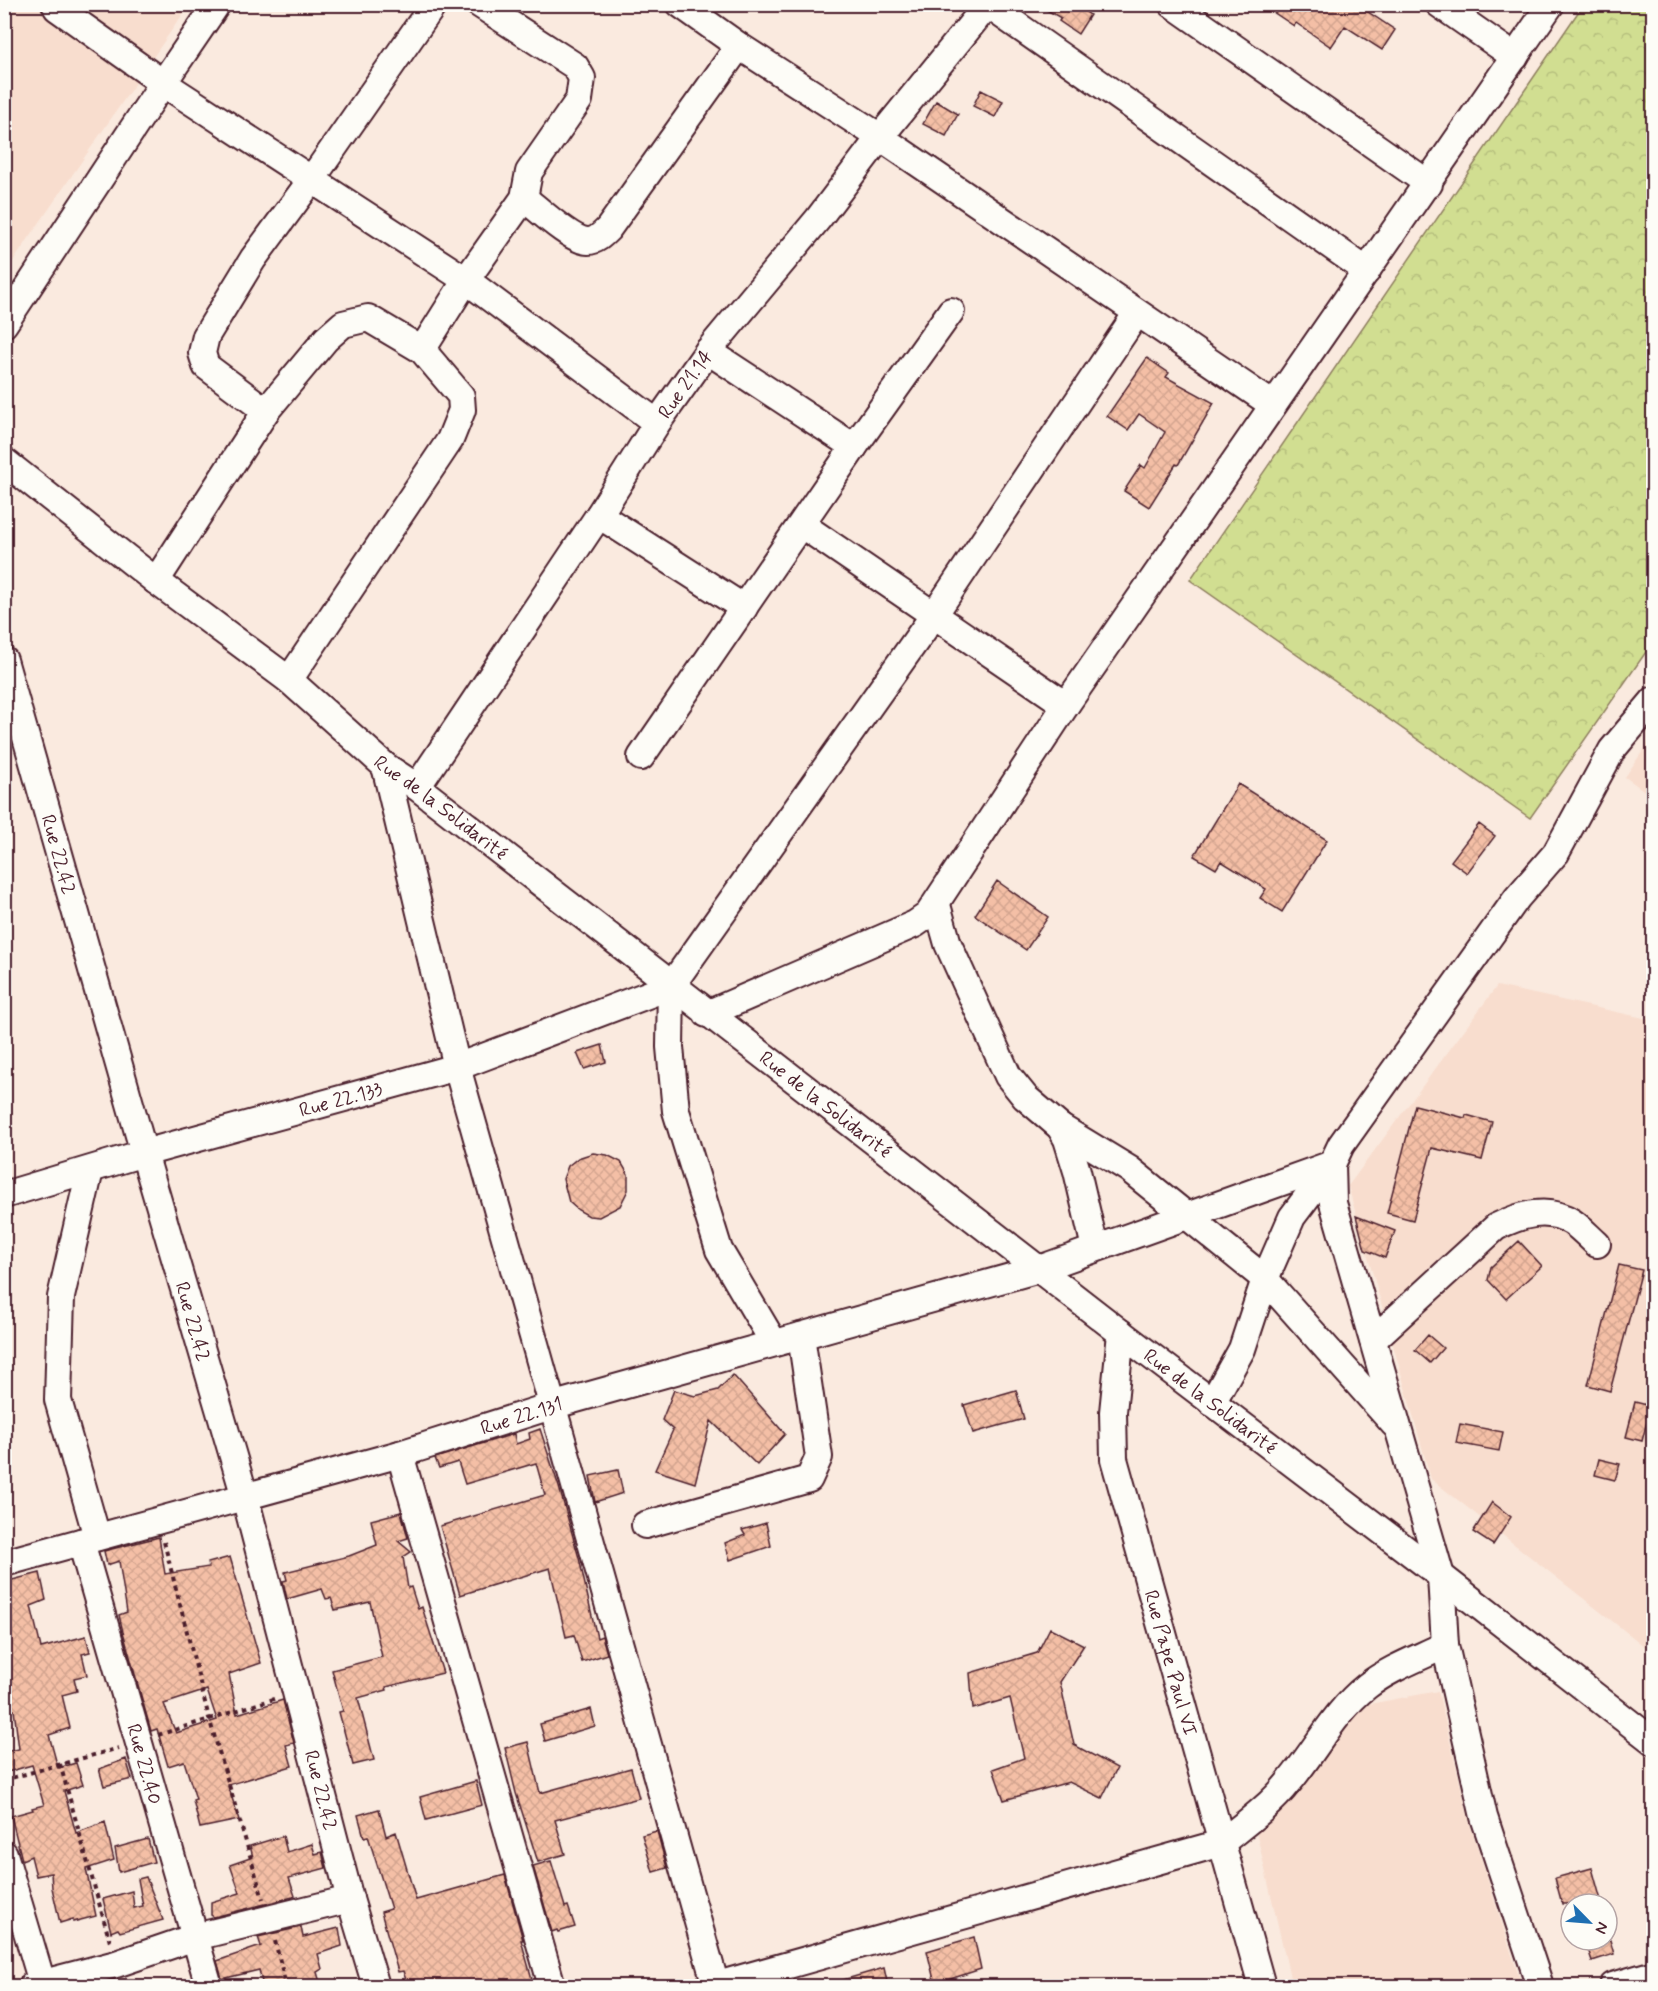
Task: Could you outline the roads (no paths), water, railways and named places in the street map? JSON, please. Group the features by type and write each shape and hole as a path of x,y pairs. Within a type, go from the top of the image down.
{"street":[{"path":"55,4 57,8 163,83 466,280 657,423"},
{"path":"4,324 217,4"},
{"path":"266,411 206,366 202,353 206,336 253,259 435,4"},
{"path":"422,350 466,280 525,198 530,172 579,100 582,78 575,66 479,4"},
{"path":"680,4 1274,405"},
{"path":"1172,4 1429,183"},
{"path":"1439,4 1515,57"},
{"path":"707,1014 915,924 937,905 1066,705 1551,4"},
{"path":"988,5 1367,271"},
{"name":"Rue 21.14","path":"417,787 599,515 657,423 708,351 819,219 880,137 988,5"},
{"path":"525,198 579,240 591,241 601,237 739,46"},
{"path":"641,757 854,447 951,311"},
{"path":"774,1343 719,1250 676,1111 670,1047 671,986 934,615 1137,313"},
{"path":"156,581 266,411 326,339 343,324 368,318 422,350 461,396 462,410 457,426 450,440 289,680"},
{"path":"708,351 854,447"},
{"name":"Rue de la Solidarité","path":"4,461 156,581 289,680 385,766 417,787 707,1014 1212,1403 1441,1576 1653,1742"},
{"path":"599,515 744,608"},
{"path":"802,525 1066,705"},
{"name":"Rue 22.42","path":"4,660 144,1153 245,1497 350,1899 376,1986"},
{"path":"1212,1403 1242,1349 1265,1279 1292,1217 1332,1164 1341,1146 1517,898 1556,853 1612,750 1653,700"},
{"path":"385,766 457,1067 715,1986 1221,1843 1272,1802 1348,1704 1367,1686 1388,1672 1445,1645"},
{"path":"937,905 948,944 1008,1076 1025,1097 1060,1127 1129,1170 1265,1279 1398,1430"},
{"name":"Rue 22.133","path":"4,1195 144,1153 457,1067 671,986"},
{"path":"1060,1127 1077,1171 1095,1248"},
{"path":"1332,1164 1333,1203 1441,1576 1445,1645 1484,1817 1540,1986"},
{"name":"Rue 22.131","path":"4,1563 400,1454 551,1406 1039,1269 1332,1164"},
{"name":"Rue 22.40","path":"90,1170 61,1297 58,1400 89,1540 209,1986"},
{"path":"1373,1340 1496,1227 1518,1216 1546,1212 1571,1221 1597,1244"},
{"name":"Rue Pape Paul VI","path":"1121,1333 1113,1412 1114,1459 1262,1986"},
{"path":"645,1525 809,1479 819,1457 801,1336"},
{"path":"400,1454 552,1986"},
{"path":"4,1854 39,1986 116,1964 195,1937 350,1899"},
{"path":"1613,1986 1653,1974"}]}
